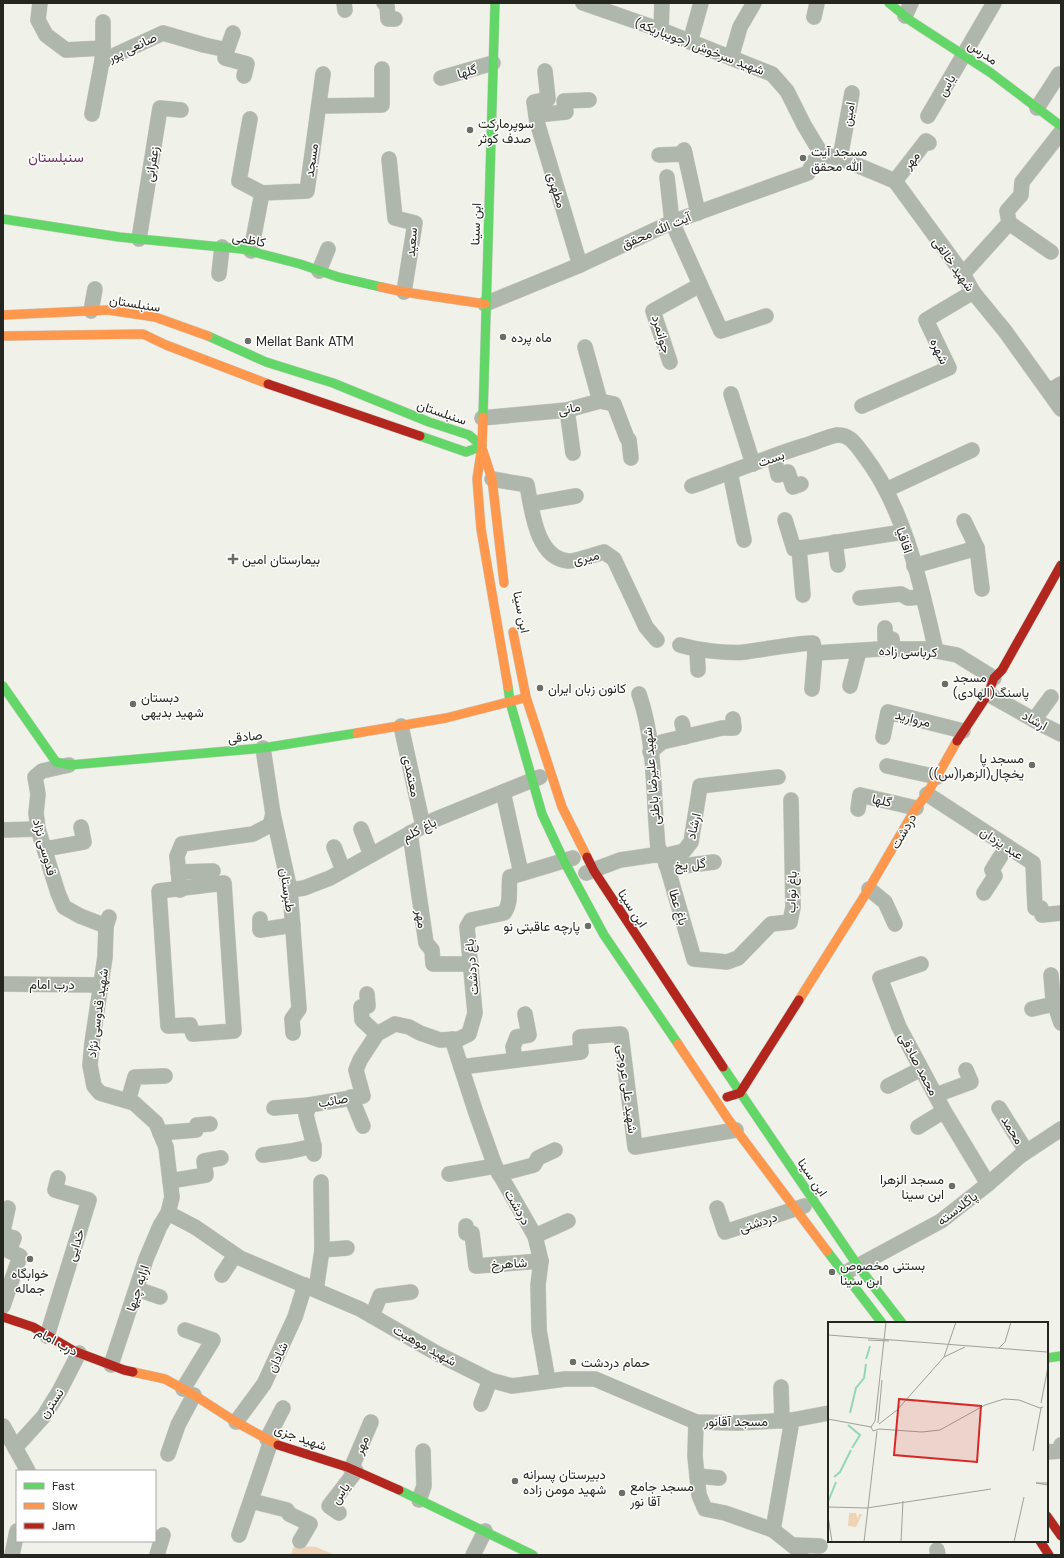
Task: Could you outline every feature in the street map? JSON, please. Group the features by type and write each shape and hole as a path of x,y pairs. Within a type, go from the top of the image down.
{"street":[{"name":"صانعی پور","path":"40,3 38,20 46,35 66,50 103,55 163,33 227,50"},
{"path":"384,3 387,6 388,19 395,19"},
{"name":"ابن سینا","path":"496,3 482,446 477,479 481,530 510,702 532,780 542,814 572,878 604,935 736,1130 881,1322"},
{"name":"شهید سرخوش (جویباریکه)","path":"583,3 661,30 772,74 787,91 804,125 822,154"},
{"path":"661,30 662,3"},
{"path":"690,42 701,3"},
{"path":"731,58 740,27 754,3"},
{"name":"مدرس","path":"889,3 908,9 964,55 991,73 1061,126"},
{"name":"یاس","path":"928,116 994,3"},
{"path":"92,114 103,55 103,22"},
{"path":"234,33 225,58 247,64 244,76"},
{"name":"گلها","path":"441,78 493,63"},
{"path":"319,106 382,105 382,69"},
{"path":"545,71 548,99 534,102 536,115 566,112 564,101 589,100"},
{"name":"مسجد","path":"262,193 307,191 323,74"},
{"path":"1037,108 1058,74 1061,76"},
{"name":"امین","path":"840,158 852,93"},
{"name":"زعفرانی","path":"139,239 160,108 181,110"},
{"name":"مطهری","path":"536,115 580,265"},
{"path":"250,119 239,181 262,193 251,251"},
{"path":"963,274 1009,223 1008,211 1021,195 1022,182 1061,132"},
{"name":"مهر","path":"895,181 926,141 929,143"},
{"path":"659,154 684,152 690,170 698,213"},
{"path":"822,154 840,158 895,181"},
{"name":"آیت الله محقق","path":"486,304 580,265 672,222 808,173 814,161 822,154"},
{"name":"سعید","path":"389,159 395,218 415,223 404,292"},
{"path":"667,177 672,222 721,331 766,316"},
{"name":"شهید خالقی","path":"895,181 963,274 974,292 1005,331 1055,388 1061,409"},
{"name":"کاظمی","path":"3,219 139,239 251,251 300,264 338,277 404,292 486,304"},
{"path":"1009,223 1051,252"},
{"path":"219,274 222,247"},
{"path":"319,271 328,249"},
{"name":"جوانمرد","path":"670,362 653,311 700,285"},
{"path":"91,311 95,289"},
{"name":"شهره","path":"862,406 949,368 926,320 974,292"},
{"name":"سنبلستان","path":"3,315 108,310 155,317 208,336 266,362 291,381 333,383 429,422 469,435 482,446 466,452 291,381 166,345 143,334 3,336"},
{"path":"585,347 600,401 614,404 629,440 631,458"},
{"path":"731,394 753,464"},
{"name":"مانی","path":"482,418 567,410 600,401"},
{"path":"567,410 573,452"},
{"name":"بست","path":"692,486 774,456 838,435 851,439"},
{"name":"اقاقیا","path":"851,439 869,462 886,490 903,532 923,597 936,651"},
{"name":"ابن سینا","path":"482,446 492,479 505,594"},
{"path":"886,490 972,450"},
{"path":"774,456 778,475 788,472 793,487 801,484"},
{"path":"730,472 744,540"},
{"name":"میری","path":"492,479 527,485 538,536 546,548 556,558 569,562 604,552 614,559 646,627 657,640"},
{"path":"531,504 576,496"},
{"path":"785,520 794,549 806,542 835,542 903,532"},
{"path":"964,521 977,548 982,589"},
{"path":"803,595 806,542"},
{"path":"835,542 838,565"},
{"path":"914,566 977,548"},
{"name":"دردشت","path":"740,1094 869,889 916,808 927,794 963,731 988,694 994,678 1002,670 1061,565"},
{"path":"860,598 901,594 908,598 923,597"},
{"name":"ابن سینا","path":"511,624 526,697 562,807 594,871 740,1094 858,1266 901,1322"},
{"path":"885,628 885,639 892,639 893,649"},
{"path":"680,645 697,650 744,652 773,647 813,644 815,652 812,690"},
{"name":"کرباسی زاده","path":"815,652 933,649 936,651 957,654 994,678"},
{"path":"697,650 698,670"},
{"path":"850,686 859,651"},
{"name":"صادقی","path":"3,686 10,708 56,762 70,765 263,748 446,718 526,697"},
{"name":"شهید علیرضا باطنی","path":"639,694 644,711 650,752 658,848 665,861"},
{"name":"ارشاد","path":"988,694 1061,734"},
{"path":"1034,720 1051,697"},
{"name":"مروارید","path":"883,737 888,712 963,731"},
{"path":"650,752 662,742 683,730 734,728 733,719"},
{"name":"معتمدی","path":"401,726 416,829"},
{"name":"طبرستان","path":"263,748 273,814 290,890 299,1009 292,1019 293,1033"},
{"name":"قدوسی نژاد","path":"70,765 42,770 35,777 38,794 36,813 38,829 58,894 64,907 80,916 108,922"},
{"path":"887,766 937,777"},
{"name":"باغ کلم","path":"290,890 304,888 330,878 434,820 551,773"},
{"name":"ارشاد","path":"572,878 620,860 654,855 665,861 684,851 691,842 700,779 778,777"},
{"path":"503,792 521,873"},
{"name":"عبد یزدان","path":"927,794 1033,863 1035,908 1041,908 1042,915 1061,912"},
{"name":"گلها","path":"858,809 860,795 916,808"},
{"name":"باغ نواب","path":"694,959 727,962 738,958 771,924 790,922 793,907 792,800"},
{"path":"180,890 177,856 182,844 253,834 270,825 273,814"},
{"path":"44,849 84,842 81,827"},
{"path":"3,830 38,829"},
{"name":"مهر","path":"416,829 426,943 432,950 433,964 471,964"},
{"path":"361,830 371,855"},
{"path":"984,893 995,876 990,871 1007,846"},
{"path":"334,847 343,870"},
{"name":"باغ دردشت","path":"456,1039 469,1034 475,1013 467,927 471,920 504,913 509,906 508,886 510,876 564,861 585,853"},
{"name":"گل یخ","path":"665,861 674,867 714,862"},
{"name":"باغ عطا","path":"665,861 694,959"},
{"path":"178,872 213,871"},
{"path":"224,883 234,1031 192,1034 190,1025 168,1026 159,891 180,890 224,883"},
{"path":"869,889 885,902 895,924"},
{"path":"260,919 260,930 293,925"},
{"name":"شهید قدوسی نژاد","path":"108,922 106,957 97,1006 90,1065 94,1086 100,1093 134,1103 156,1123 166,1147 172,1197 168,1213"},
{"name":"محمد صادقی","path":"922,964 880,978 899,1027 921,1069 944,1112 988,1184"},
{"path":"1050,974 1054,1004 1061,1023"},
{"name":"درب امام","path":"3,984 102,984"},
{"path":"360,1003 362,1020 377,1034"},
{"path":"1032,1009 1054,1004"},
{"path":"515,1060 513,1047 517,1037 529,1035 525,1014"},
{"name":"صائب","path":"263,1155 291,1151 314,1150 306,1115 309,1105 363,1096 356,1070 360,1060 377,1034 395,1024 409,1026 420,1033 440,1040 456,1039"},
{"name":"شهید علی عروجی","path":"461,1067 581,1052 580,1037 621,1034 635,1147 736,1130"},
{"name":"دردشت","path":"456,1039 461,1067 497,1170 535,1236 541,1261 538,1285 539,1330 548,1381"},
{"path":"888,1086 921,1069"},
{"path":"936,1095 971,1082 966,1070"},
{"path":"128,1101 135,1077 165,1076"},
{"path":"716,1101 740,1094"},
{"path":"351,1097 363,1126"},
{"path":"274,1108 309,1105"},
{"name":"محمد","path":"1000,1108 1026,1151"},
{"path":"918,1127 944,1112"},
{"path":"160,1133 196,1130 198,1125 210,1124"},
{"name":"پاگلدسته","path":"843,1272 858,1266 941,1222 1026,1151 1060,1135"},
{"path":"449,1174 497,1170 531,1158 538,1158 555,1150"},
{"path":"170,1181 206,1175 204,1161 221,1158"},
{"name":"خدایی","path":"47,1336 89,1200 55,1190 58,1178"},
{"name":"شادان","path":"236,1422 264,1384 310,1288 322,1250 321,1182"},
{"name":"دردشتی","path":"717,1208 725,1232 796,1210 814,1202"},
{"path":"3,1230 8,1208"},
{"name":"شهید موهبت","path":"168,1213 195,1227 235,1254 360,1309 438,1354 490,1380 512,1386 565,1379 594,1379 696,1422"},
{"name":"ارابه چیها","path":"111,1365 146,1259 160,1226 168,1213"},
{"path":"535,1236 568,1221"},
{"name":"شاهرخ","path":"466,1226 466,1233 472,1233 476,1266 541,1261"},
{"path":"3,1235 14,1238 9,1251 20,1256 3,1306"},
{"path":"322,1250 347,1248"},
{"path":"222,1275 235,1254"},
{"path":"137,1289 160,1297"},
{"path":"372,1316 380,1296 411,1292"},
{"name":"درب امام","path":"3,1317 33,1328 79,1353 111,1365"},
{"path":"168,1454 188,1392 213,1340 185,1330"},
{"name":"نسترن","path":"15,1448 44,1416 60,1390 79,1353"},
{"path":"1048,1358 1061,1356"},
{"name":"شهید جزی","path":"111,1365 124,1370 166,1379 236,1422 278,1445 354,1470 485,1531"},
{"path":"481,1404 490,1380"},
{"path":"773,1530 787,1421 781,1387"},
{"path":"239,1535 250,1490 283,1408"},
{"name":"مسجد آقانور","path":"796,1550 773,1530 705,1509 699,1496 695,1456 696,1422 739,1423 787,1421 828,1413"},
{"name":"مهر","path":"354,1470 371,1422"},
{"path":"3,1426 27,1470"},
{"path":"1048,1452 1061,1451 1061,1445"},
{"path":"419,1500 424,1486 423,1451"},
{"name":"یاس","path":"339,1513 329,1506 354,1470"},
{"path":"697,1476 719,1478"},
{"path":"250,1490 287,1510 289,1514 310,1524 300,1541"},
{"path":"1048,1517 1061,1536"},
{"path":"473,1555 485,1531 534,1555"},
{"path":"156,1555 163,1535"},
{"path":"12,1555 16,1536"},
{"path":"1041,1542 1048,1555"},
{"path":"796,1550 820,1546"}],"shaded area":[{"path":"294,1546 316,1547 335,1555 291,1555"}],"traffic: fast":[{"path":"483,417 495,3"},
{"path":"889,3 911,21 991,73 1061,126"},
{"path":"3,219 119,237 242,249 300,264 338,277 381,287"},
{"path":"208,336 266,362 333,383 429,422 469,435 482,446"},
{"path":"420,436 466,452 482,446"},
{"path":"3,686 56,762 70,765 263,748 357,733"},
{"path":"508,687 510,702 542,814 564,861 604,935 678,1044"},
{"path":"723,1067 858,1266 901,1322"},
{"path":"827,1251 881,1322"},
{"path":"1048,1358 1061,1356"},
{"path":"399,1490 533,1555"}],"traffic: slow":[{"path":"381,287 404,292 485,304"},
{"path":"3,315 108,310 155,317 208,336"},
{"path":"3,336 143,334 166,345 268,384"},
{"path":"483,417 482,446 477,479 481,529 508,687"},
{"path":"483,451 492,479 504,583"},
{"path":"513,632 526,697 562,807 587,857"},
{"path":"357,733 446,718 524,698"},
{"path":"799,1000 865,895 916,808 927,794 957,741"},
{"path":"678,1044 728,1119 827,1251"},
{"path":"133,1372 165,1379 194,1395 236,1422 278,1445"}],"traffic: jam":[{"path":"268,384 420,436"},
{"path":"957,741 988,694 994,678 1002,670 1061,565"},
{"path":"587,857 594,871 723,1067"},
{"path":"727,1097 740,1093 799,1000"},
{"path":"3,1317 33,1327 74,1351 133,1372"},
{"path":"278,1445 347,1467 399,1490"},
{"path":"1048,1517 1061,1536"},
{"path":"1041,1542 1049,1555"}],"place":[{"name":"سوپرمارکت صدف کوثر","path":"470,130"},
{"name":"مسجد آیت الله محقق","path":"803,158"},
{"name":"ماه پرده","path":"503,337"},
{"name":"Mellat Bank ATM","path":"248,341"},
{"name":"بیمارستان امین","path":"233,559"},
{"name":"مسجد پاسنگ(الهادی)","path":"945,684"},
{"name":"کانون زبان ایران","path":"540,688"},
{"name":"دبستان شهید بدیهی","path":"133,704"},
{"name":"مسجد پا یخچال(الزهرا(س))","path":"1032,765"},
{"name":"پارچه عاقبتی نو","path":"588,926"},
{"name":"مسجد الزهرا ابن سینا","path":"952,1186"},
{"name":"خوابگاه جماله","path":"30,1259"},
{"name":"بستنی مخصوص ابن سینا","path":"832,1272"},
{"name":"حمام دردشت","path":"573,1362"},
{"name":"دبیرستان پسرانه شهید مومن زاده","path":"515,1481"},
{"name":"مسجد جامع آقا نور","path":"622,1493"}],"district":[{"name":"سنبلستان","path":"56,157"}]}
